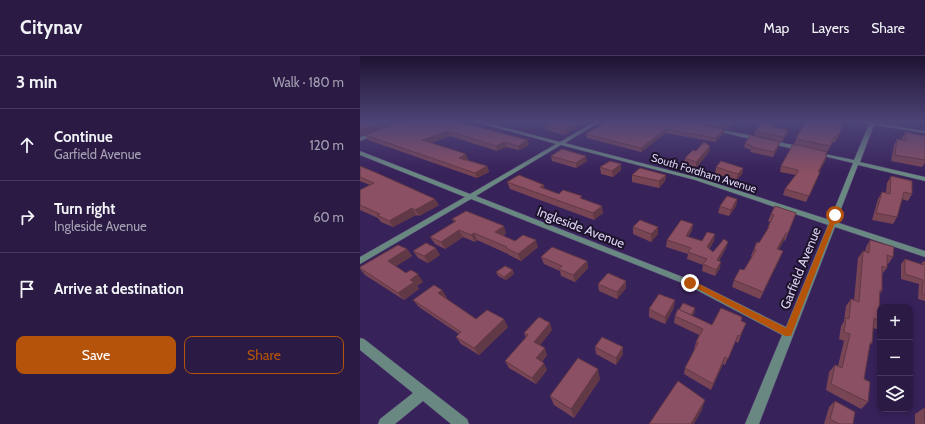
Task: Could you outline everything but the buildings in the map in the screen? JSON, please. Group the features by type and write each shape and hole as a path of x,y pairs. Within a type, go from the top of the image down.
{"street":[{"name":"South Fordham Avenue","path":"538,138 697,180 925,254"},
{"path":"360,261 570,138"},
{"path":"753,138 925,179"},
{"name":"Garfield Avenue","path":"752,424 866,138"},
{"name":"Ingleside Avenue","path":"360,153 690,283 788,333"},
{"path":"360,343 462,424"},
{"path":"385,424 422,393"}],"route":[{"path":"690,283 788,333 835,215"}]}
